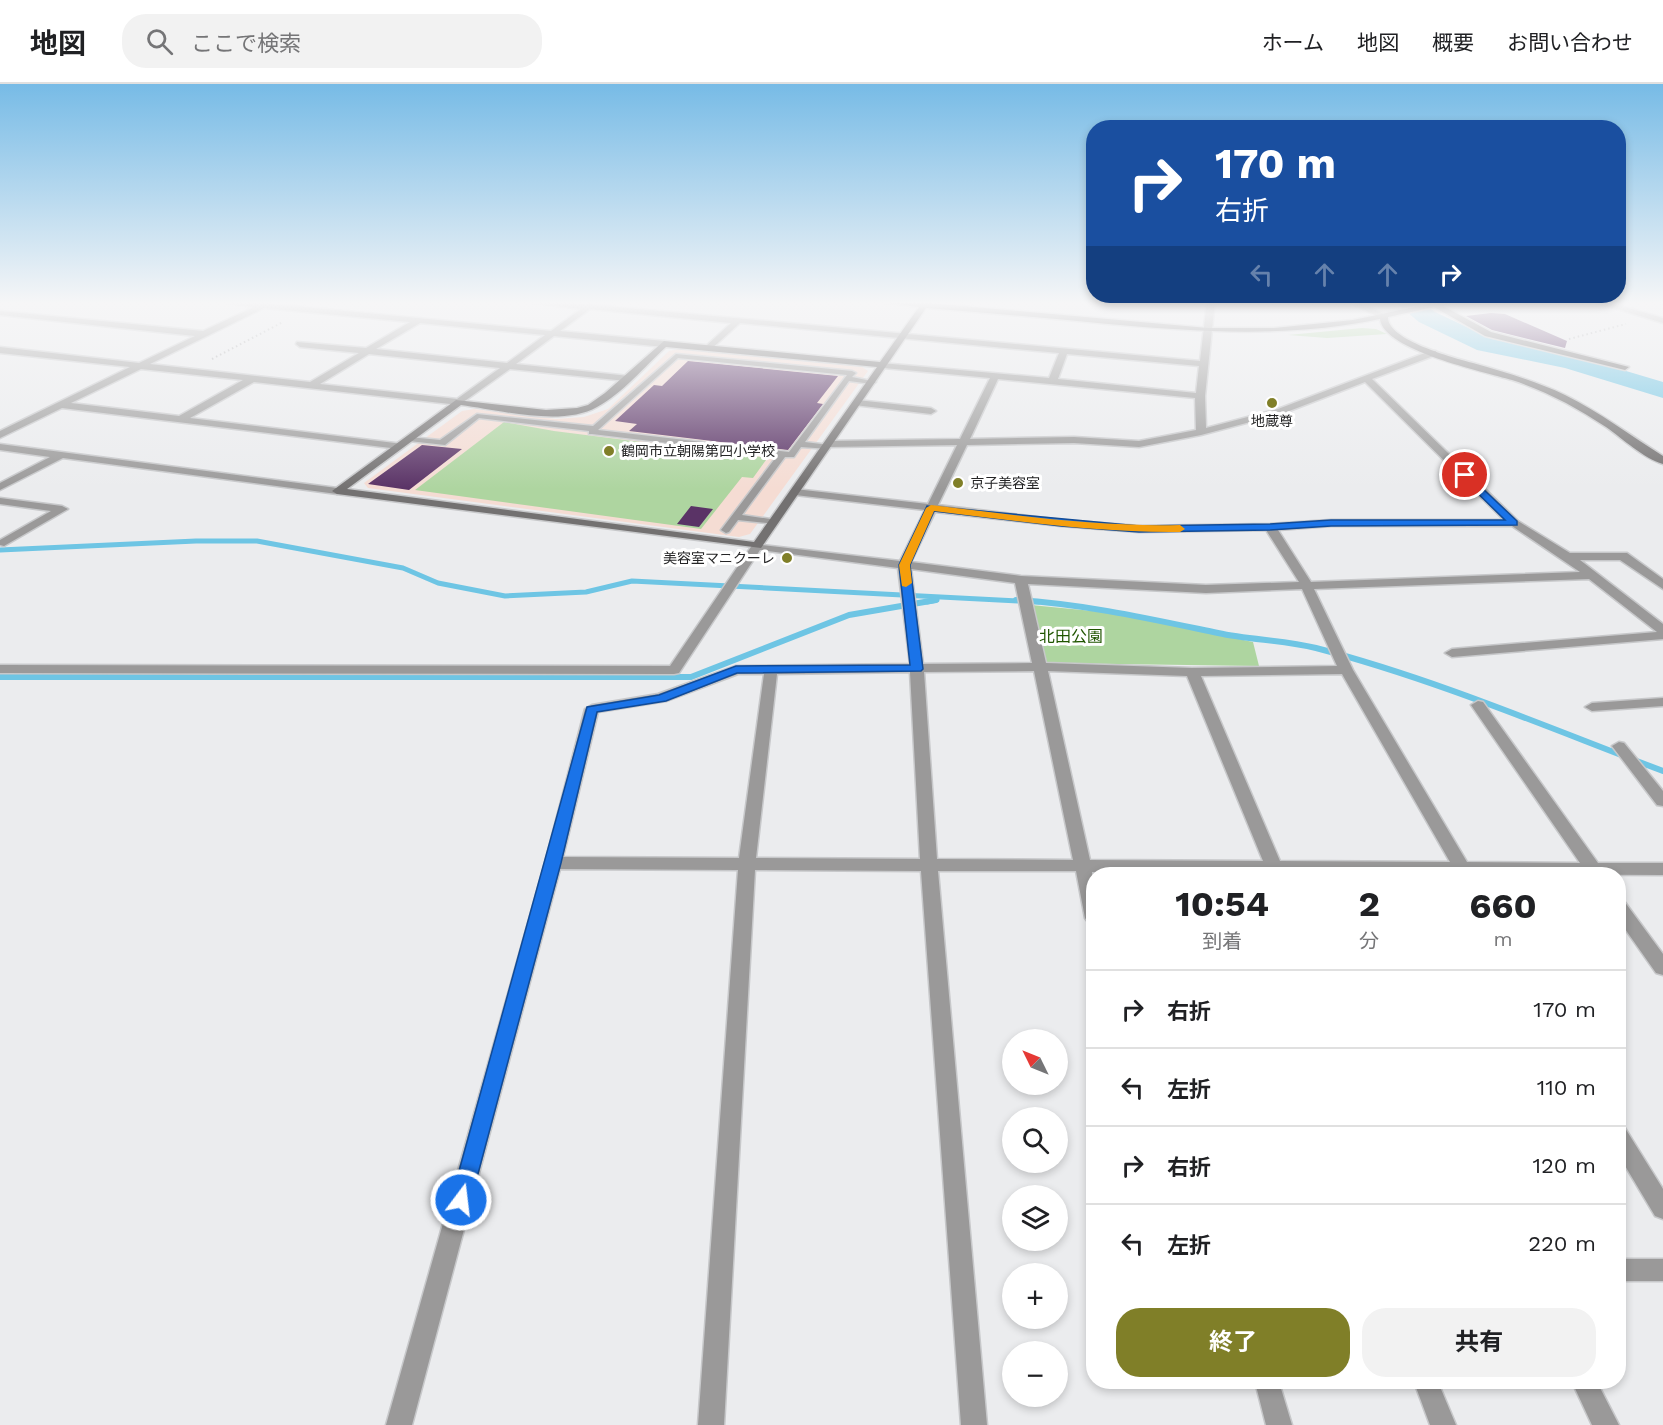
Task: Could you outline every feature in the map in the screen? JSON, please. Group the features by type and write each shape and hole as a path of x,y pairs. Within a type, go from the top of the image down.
{"street":[{"path":"119,364 560,413 584,410 597,403 642,364"},
{"path":"0,435 145,364"},
{"path":"310,386 347,364"},
{"path":"485,364 626,378"},
{"path":"337,491 511,364"},
{"path":"869,364 1200,396"},
{"path":"1052,382 1059,364"},
{"path":"1199,364 1204,364 1200,396 1201,432"},
{"path":"827,446 1074,440 1139,444 1201,432 1281,411 1405,364"},
{"path":"1467,364 1556,394 1663,461"},
{"path":"1611,364 1625,367"},
{"path":"0,669 674,670 757,546 884,365"},
{"path":"974,1425 929,865 916,669 904,565 996,376"},
{"path":"181,419 252,379"},
{"path":"1367,379 1514,523 1568,556 1663,630"},
{"path":"857,403 931,411"},
{"path":"60,405 399,446"},
{"path":"0,447 1021,580 1206,589 1593,575"},
{"path":"0,488 61,455"},
{"path":"795,492 1061,523 1139,529 1270,527 1331,523 1514,523"},
{"path":"0,501 62,509 4,543"},
{"path":"1270,527 1306,584 1346,670 1460,867"},
{"path":"1568,556 1623,556 1663,585"},
{"path":"1021,580 1086,885"},
{"path":"1452,653 1663,635"},
{"path":"399,1425 553,863 592,709 661,698 736,670 1040,667 1192,672 1346,670"},
{"path":"711,1425 747,864 771,669"},
{"path":"1192,672 1274,867"},
{"path":"1592,707 1663,702"},
{"path":"1478,705 1591,867"},
{"path":"1619,746 1663,801"},
{"path":"553,863 1086,868"},
{"path":"1626,871 1663,869"},
{"path":"1626,916 1663,968"},
{"path":"1626,1147 1663,1209"},
{"path":"1626,1270 1663,1270"},
{"path":"1269,1389 1279,1425"},
{"path":"1429,1389 1443,1425"},
{"path":"1588,1389 1606,1425"}],"lane":[{"path":"668,364 592,432 791,455 852,373 754,364"},
{"path":"848,379 872,382"},
{"path":"512,420 524,410"},
{"path":"409,439 442,442 477,416 595,429"},
{"path":"799,444 827,446"},
{"path":"726,530 783,454"},
{"path":"736,517 774,522"}],"path":[{"path":"188,372 204,364"}],"shaded area":[{"name":"鶴岡市立朝陽第四小学校","path":"656,364 827,364 862,367 868,371 750,534 739,537 368,488 364,483 462,411 474,409 556,419 584,417 608,409"}],"green space":[{"path":"504,422 554,431 760,457 766,460 753,478 742,477 701,529 415,490"},
{"name":"北田公園","path":"1031,605 1113,613 1253,642 1259,666 1044,663"}],"building":[{"path":"685,364 714,364 838,376 817,403 823,404 788,450 629,431 637,424 615,421 654,385 662,386"},
{"path":"422,445 462,449 409,490 368,484"},
{"path":"691,506 713,509 699,527 677,524"}],"waterway":[{"path":"1575,364 1663,390"},
{"path":"0,550 196,541 257,541 403,568 438,583 505,596 586,592 632,581 1039,602"},
{"path":"0,677 691,677 849,615 936,600"},
{"path":"927,602 937,600"},
{"path":"1016,600 1093,609 1230,635 1316,648 1448,689 1663,771"}],"slow traffic":[{"path":"906,583 904,565 931,508 1061,523 1139,529 1180,529"}],"place":[{"name":"地蔵尊","path":"1272,403"},
{"name":"鶴岡市立朝陽第四小学校","path":"609,451"},
{"name":"京子美容室","path":"958,483"},
{"name":"美容室マニクーレ","path":"787,558"}],"route":[{"path":"461,1200 553,863 592,709 661,698 736,670 916,669 904,565 931,508 1061,523 1139,529 1270,527 1331,523 1514,523 1465,475"}]}
